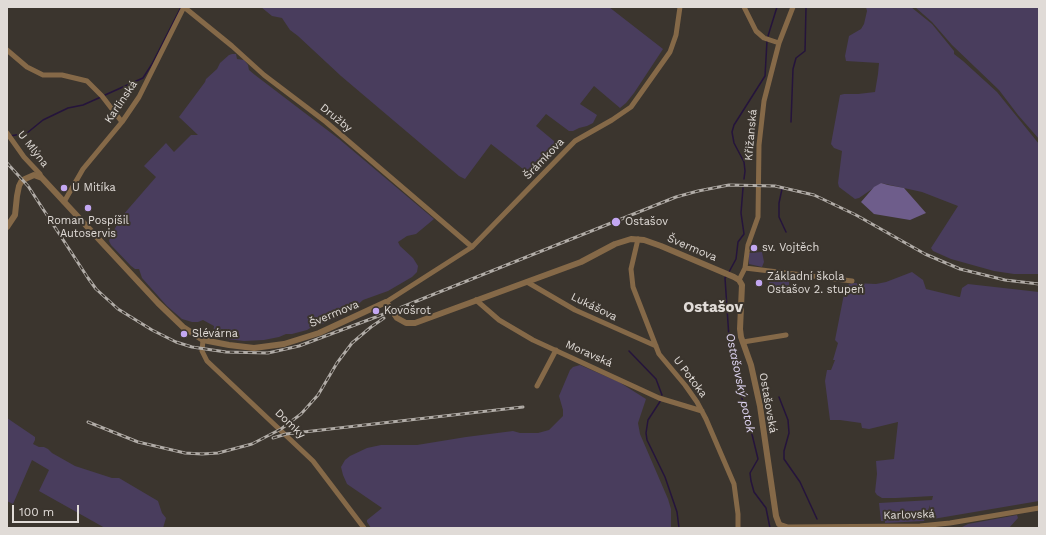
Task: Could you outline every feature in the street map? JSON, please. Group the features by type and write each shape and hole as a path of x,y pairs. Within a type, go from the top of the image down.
{"street":[{"name":"Družby","path":"184,7 232,46 264,75 326,122 472,247"},
{"name":"Karlinská","path":"64,202 83,169 122,122 139,97 184,7"},
{"name":"Šrámkova","path":"386,302 472,247 575,141 612,120 631,107 670,52 676,35 680,7"},
{"path":"744,7 756,31 764,38 779,43"},
{"name":"Křižanská","path":"739,280 745,268 748,245 758,217 759,145 764,101 779,43 793,7"},
{"path":"7,50 27,67 43,75 62,75 87,81 102,96 122,122"},
{"name":"U Mlýna","path":"9,135 24,157 42,178"},
{"path":"7,227 15,215 17,196 21,182 34,175 42,178"},
{"name":"Švermova","path":"42,178 175,320 203,340 229,345 254,348 284,344 320,333 386,302 397,318 406,323 415,324 581,262 616,244 630,239 644,240 655,244 739,280"},
{"name":"U Potoka","path":"638,239 630,269 633,287 659,354 685,385 702,411 734,484 738,514 738,528"},
{"path":"745,268 852,281"},
{"name":"Ostašovská","path":"739,280 742,285 740,325 760,406 778,527"},
{"name":"Lukášova","path":"527,282 575,310 656,346"},
{"name":"Moravská","path":"476,300 499,320 520,333 659,398 702,411"},
{"path":"743,342 786,335"},
{"name":"Domky","path":"203,340 202,351 207,361 314,461 364,528"},
{"path":"537,386 556,350"},
{"name":"Karlovská","path":"778,527 920,526 950,523 1039,508"}],"shaded area":[{"path":"261,7 609,7 663,49 634,93 620,108 594,86 580,104 597,115 593,123 573,131 569,131 546,114 536,126 554,141 556,151 535,175 532,176 491,144 465,179 459,176 341,76 290,30 282,18 272,16"},
{"path":"866,7 911,7 932,24 954,51 954,54 997,92 1039,144 1039,274 1014,274 994,271 951,259 933,251 931,248 958,206 922,192 881,183 859,198 855,199 839,187 838,183 842,151 834,148 831,144 840,95 875,92 878,74 879,63 846,61 845,56 849,36 861,29 864,24 867,11"},
{"path":"915,7 1039,7 1039,139 999,90 952,45 932,22"},
{"path":"232,54 236,54 237,59 244,60 248,65 249,70 339,139 434,219 416,234 407,236 398,242 400,246 413,258 418,266 417,272 412,277 388,291 363,300 340,317 315,325 307,330 264,340 244,341 227,339 213,334 214,326 203,320 192,322 182,319 167,306 142,278 139,269 135,269 131,266 109,241 123,215 156,177 144,166 166,143 174,152 191,135 198,135 179,117 206,79 217,69 220,63"},
{"path":"881,183 904,188 926,213 910,220 874,214 861,202 874,187"},
{"path":"762,252 764,262 762,267 749,264 749,253"},
{"path":"912,272 923,280 926,289 959,297 962,288 968,284 1039,292 1039,501 933,519 929,517 930,505 924,521 885,523 885,521 881,521 879,503 932,500 933,496 882,498 877,495 875,492 877,474 876,461 894,459 898,422 869,429 862,428 861,423 830,420 825,381 827,370 831,370 835,360 833,360 838,343 835,340 845,289 849,284 876,284 886,282"},
{"path":"769,275 789,275 789,287 769,287"},
{"path":"580,365 619,382 646,399 638,423 640,434 668,499 671,509 671,528 371,528 367,520 382,508 347,484 341,467 345,460 350,456 367,448 381,445 417,445 513,431 520,433 538,433 549,430 563,416 559,396 570,370 573,367"},
{"path":"7,418 35,437 33,444 48,449 52,453 75,466 112,478 119,478 158,501 162,513 166,518 163,528 105,528 39,491 49,470 32,460 13,504 7,501"},
{"path":"1017,515 1018,518 1009,528 960,528 968,524"}],"waterway":[{"path":"105,95 143,78 152,64 181,7"},
{"name":"Ostašovský potok","path":"768,36 777,7"},
{"path":"791,122 793,69 796,58 805,51 806,8"},
{"name":"Ostašovský potok","path":"744,179 744,162 734,143 732,132 734,125 765,76 767,41"},
{"path":"10,136 27,133 43,120 68,108 83,105 101,97"},
{"name":"Ostašovský potok","path":"729,272 736,259 738,242 744,234 741,213 743,188"},
{"path":"782,189 779,203 779,217 786,232"},
{"name":"Ostašovský potok","path":"727,275 725,278 729,338 735,352 739,388 758,459 750,473 751,481 754,492 766,508 770,528"},
{"path":"629,351 656,379 662,395"},
{"path":"779,397 788,420 789,433 784,451 784,459 800,482 817,519"},
{"path":"661,400 648,420 646,433 647,440 665,477 677,512 679,528"}],"railway":[{"path":"7,163 28,186 96,289 118,309 152,330 176,342 192,347 226,352 268,353 299,346 392,311 676,197 729,185 775,186 814,195 856,215 925,254 960,269 1005,280 1039,284"},
{"path":"88,422 138,442 185,453 218,453 252,444 281,429 301,414 318,395 337,363 352,343 384,318"},
{"path":"273,438 286,434 523,407"}],"place":[{"name":"U Mitíka","path":"64,188"},
{"name":"Roman Pospíšil Autoservis","path":"88,208"},
{"name":"Ostašov","path":"616,222"},
{"name":"sv. Vojtěch","path":"754,248"},
{"name":"Základní škola Ostašov 2. stupeň","path":"759,283"},
{"name":"Kovošrot","path":"376,311"},
{"name":"Slévárna","path":"184,334"}],"district":[{"name":"Ostašov","path":"713,308"}]}
